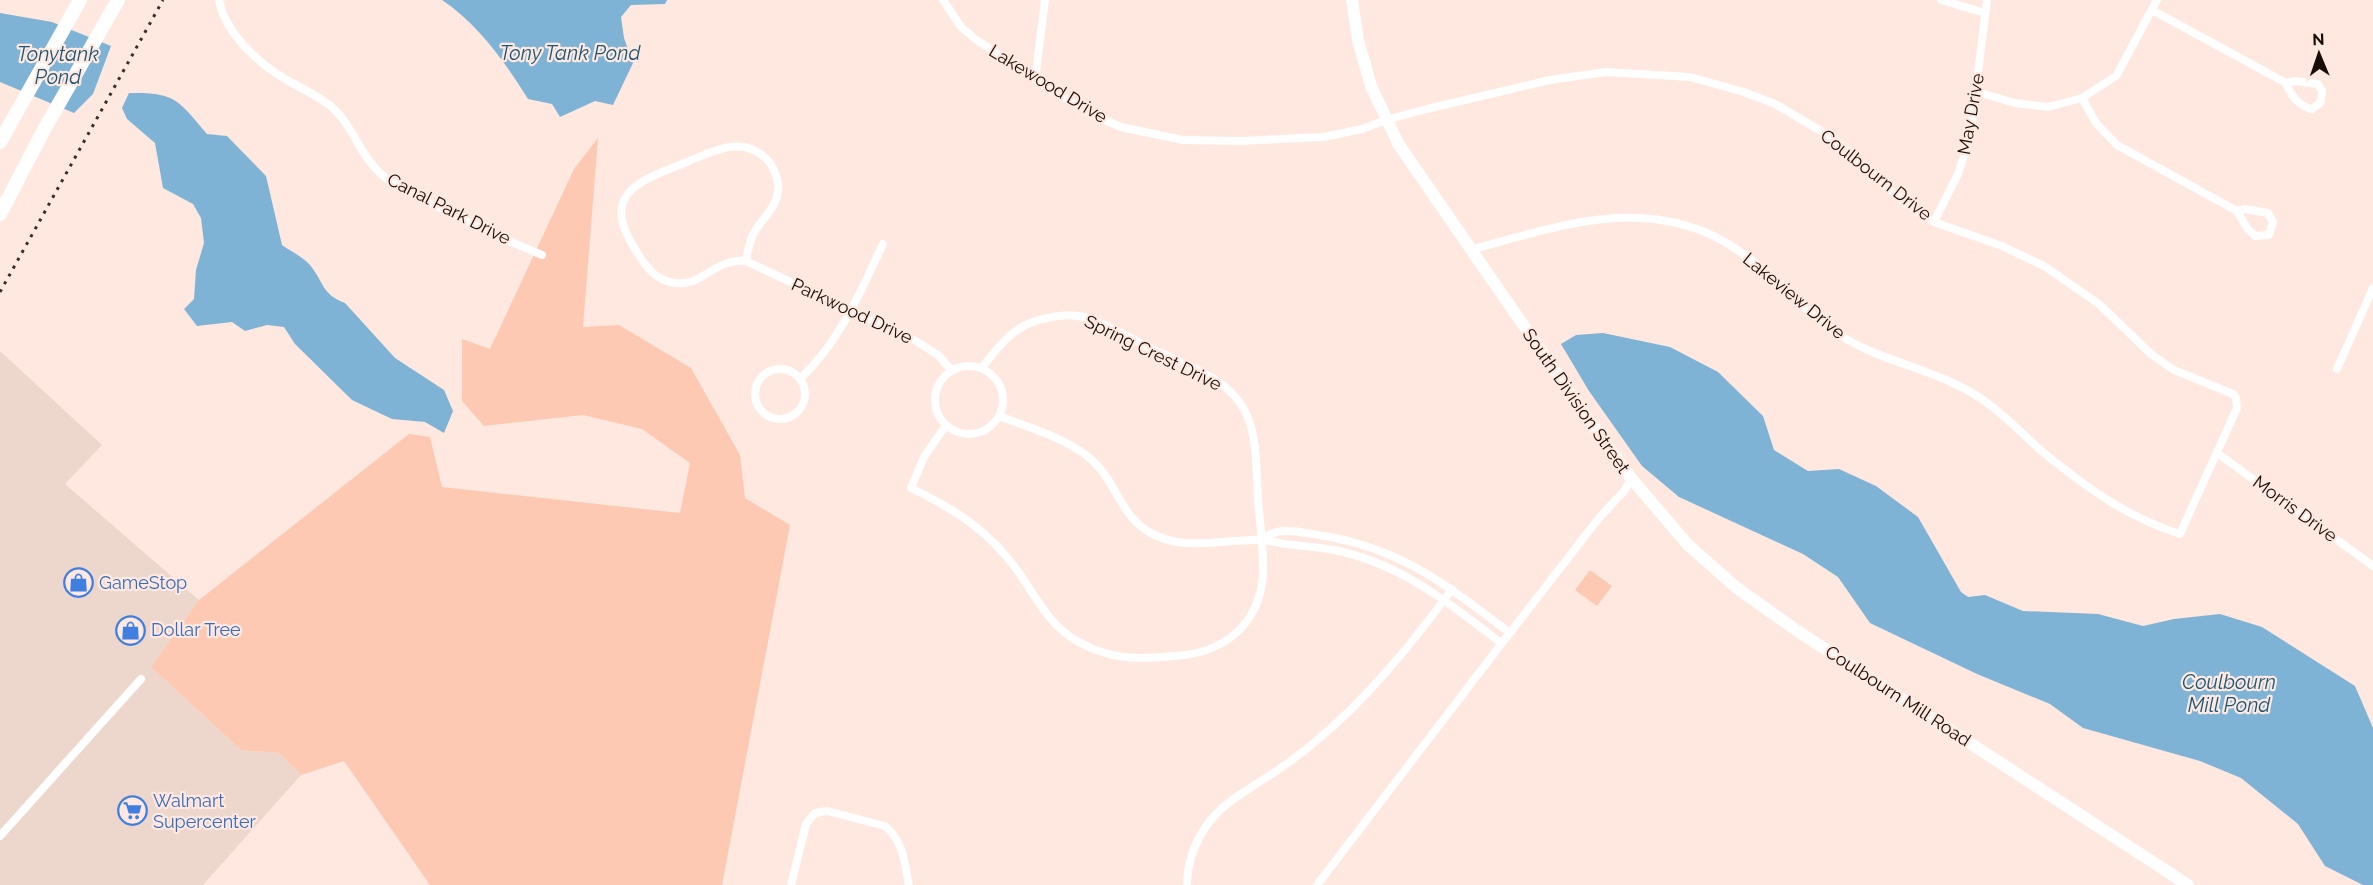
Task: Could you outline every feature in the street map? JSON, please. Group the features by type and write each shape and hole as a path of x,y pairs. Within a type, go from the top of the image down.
{"main road":[{"path":"0,142 80,0"},
{"path":"0,214 45,128 118,0"}],"street":[{"name":"Canal Park Drive","path":"219,0 236,37 265,65 329,105 353,134 365,155 379,172 399,187 443,210 542,255"},
{"name":"Lakewood Drive","path":"943,0 961,27 974,38 1035,80 1095,116 1121,127 1183,140 1241,141 1324,137 1362,129 1386,120"},
{"path":"1035,80 1045,0"},
{"name":"South Division Street","path":"1317,885 1509,633 1599,518 1624,490 1631,478 1470,250 1419,175 1386,120 1371,86 1358,40 1352,0"},
{"path":"1941,0 1985,13"},
{"name":"May Drive","path":"1934,222 1958,174 1970,137 1987,0"},
{"path":"1977,92 2015,103 2048,107 2082,98 2116,76 2157,0"},
{"path":"2152,10 2286,82"},
{"name":"Coulbourn Drive","path":"1386,120 1575,75 1626,72 1690,77 1744,92 1774,104 1833,138 1906,204 1934,222 2002,246 2044,266 2099,304 2151,354 2174,370 2233,394 2237,408 2217,453"},
{"path":"2082,98 2096,123 2117,145 2237,211"},
{"path":"741,147 758,152 771,165 778,191 773,209 752,236 746,261 738,260 719,265 693,282 673,283 663,280 647,268 627,237 622,212 627,196 643,179 722,148 741,147"},
{"name":"Lakeview Drive","path":"1470,250 1550,229 1613,217 1634,217 1667,222 1706,232 1763,268 1816,319 1838,334 1867,351 1976,394 2044,453 2118,508 2180,534 2217,453"},
{"path":"800,379 830,346 852,311 883,244"},
{"name":"Parkwood Drive","path":"746,261 916,341 938,355 952,371"},
{"path":"2337,369 2373,288"},
{"name":"Spring Crest Drive","path":"946,425 924,457 911,488 956,512 983,532 1011,562 1040,607 1059,627 1091,648 1120,657 1137,658 1193,654 1214,648 1227,640 1249,618 1257,603 1263,574 1261,539 1252,432 1244,409 1236,397 1219,382 1096,322 1071,315 1044,318 1018,329 998,346 982,368"},
{"path":"961,367 982,368 999,383 1003,393 1003,405 999,416 984,430 964,434 946,425 939,416 936,396 944,377 952,371 961,367"},
{"path":"786,369 800,379 806,394 804,402 794,415 787,418 771,418 758,407 755,391 757,383 769,371 786,369"},
{"path":"999,416 1069,444 1086,455 1101,469 1126,512 1136,523 1157,536 1182,543 1196,544 1261,539 1277,532 1292,532 1354,542 1384,551 1415,566 1452,589 1509,633"},
{"name":"Morris Drive","path":"2217,453 2373,566"},
{"name":"Coulbourn Mill Road","path":"1631,478 1688,545 1737,588 1812,641 2188,885"},
{"path":"1261,539 1278,544 1330,549 1377,562 1445,599 1502,643"},
{"path":"1187,885 1188,867 1194,849 1215,815 1233,799 1294,758 1343,717 1389,670 1452,589"},
{"path":"0,836 141,679"},
{"path":"791,885 806,824 815,813 827,812 885,826 892,831 902,849 909,885"}],"shaded area":[{"path":"598,138 583,327 619,325 691,368 740,455 745,498 790,525 722,885 430,885 344,761 301,775 279,753 241,750 151,667 199,600 409,434 430,437 442,487 680,513 690,463 642,429 583,415 484,426 462,401 462,339 490,349 574,169"},
{"path":"0,351 102,445 65,484 199,600 151,667 241,750 279,753 301,775 203,885 0,885"},
{"path":"1590,570 1612,586 1597,606 1575,590"}],"water":[{"name":"Tony Tank Pond","path":"442,0 667,0 665,4 631,5 621,17 624,38 633,63 613,105 595,101 560,117 552,104 528,99 510,71 479,32"},
{"name":"Tonytank Pond","path":"0,13 52,22 111,46 93,94 74,113 0,82"},
{"path":"129,93 157,94 175,100 207,134 227,136 266,176 282,245 307,262 327,292 345,303 395,358 444,390 453,411 444,433 425,422 392,419 352,400 295,344 284,327 267,325 245,331 232,322 197,326 184,309 194,299 196,270 204,243 201,218 193,204 163,188 155,143 127,119 122,108"},
{"name":"Coulbourn Mill Pond","path":"1603,333 1670,347 1718,372 1763,416 1774,450 1808,471 1839,469 1876,486 1918,517 1961,592 1968,597 1985,595 2023,611 2098,614 2143,626 2174,619 2220,614 2262,627 2355,686 2373,728 2373,885 2363,885 2325,866 2298,824 2241,778 2200,761 2083,728 2050,704 1977,674 1870,623 1838,577 1803,554 1679,497 1642,466 1589,391 1561,344 1576,335"}],"railway":[{"path":"0,292 163,0"}],"place":[{"name":"GameStop","path":"78,583"},
{"name":"Dollar Tree","path":"130,630"},
{"name":"Walmart Supercenter","path":"132,811"}]}
